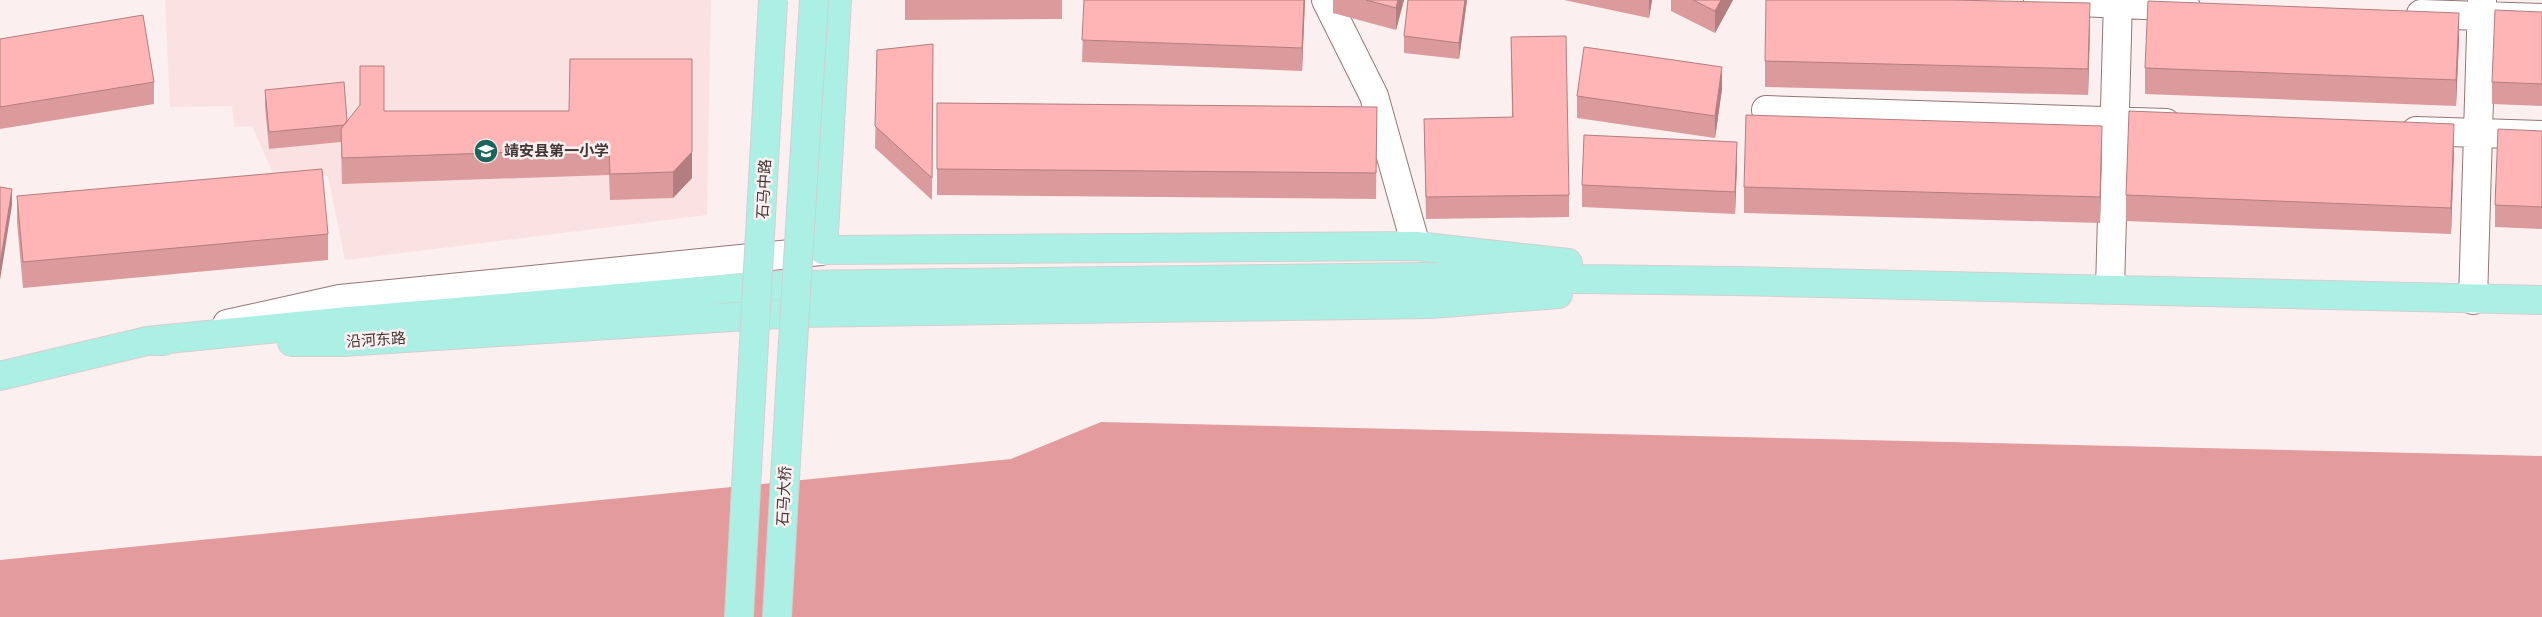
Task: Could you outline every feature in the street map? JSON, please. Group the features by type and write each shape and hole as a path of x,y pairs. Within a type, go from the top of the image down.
{"main road":[{"name":"石马中路","path":"739,617 759,286 773,0"},
{"path":"795,313 814,0"},
{"path":"837,0 823,250 1416,246 1734,281"},
{"path":"340,332 759,286 797,285 1423,277 1734,281 2110,289 2473,300 2542,300"},
{"name":"沿河东路","path":"3,370 147,341 756,314 1431,304 1734,281"},
{"name":"石马大桥","path":"777,617 795,313"}],"street":[{"path":"1326,0 1374,96 1416,246"},
{"path":"2038,0 2118,2 2207,8"},
{"path":"2110,289 2118,2"},
{"path":"2473,300 2482,8"},
{"path":"2393,13 2482,8 2542,18"},
{"path":"1766,110 2193,124"},
{"path":"2390,130 2542,135"},
{"path":"147,341 340,299 823,250"}],"shaded area":[{"name":"靖安县第一小学","path":"165,0 711,0 707,215 345,260 328,176 275,178 252,126 234,127 232,106 170,107"},
{"path":"1101,422 2542,456 2542,617 0,617 0,560 1011,459"}],"building":[{"path":"1084,0 1304,0 1302,48 1082,40"},
{"path":"1366,0 1398,0 1396,8"},
{"path":"1408,0 1465,0 1459,43 1404,36"},
{"path":"1693,0 1721,0 1715,11"},
{"path":"1766,0 1952,0 2090,3 2088,69 1765,61"},
{"path":"2148,1 2459,13 2456,80 2145,68"},
{"path":"2495,10 2542,12 2542,84 2492,82"},
{"path":"143,15 154,82 0,107 0,39"},
{"path":"1566,36 1569,195 1426,197 1424,119 1513,117 1511,37"},
{"path":"933,44 932,178 875,126 877,50"},
{"path":"1584,47 1722,67 1715,116 1577,96"},
{"path":"570,59 692,59 692,152 673,172 610,174 609,149 342,158 341,129 360,105 360,66 384,66 384,111 569,111"},
{"path":"344,82 347,121 344,125 269,132 265,90"},
{"path":"937,103 1377,107 1376,173 937,169"},
{"path":"2129,111 2454,124 2451,208 2126,195"},
{"path":"1746,115 2102,126 2100,197 1744,187"},
{"path":"2498,129 2542,131 2542,207 2495,205"},
{"path":"1584,135 1737,142 1735,192 1582,185"},
{"path":"322,169 328,234 23,262 17,196"},
{"path":"0,187 12,189 0,264"}],"place":[{"name":"靖安县第一小学","path":"486,151"}]}
